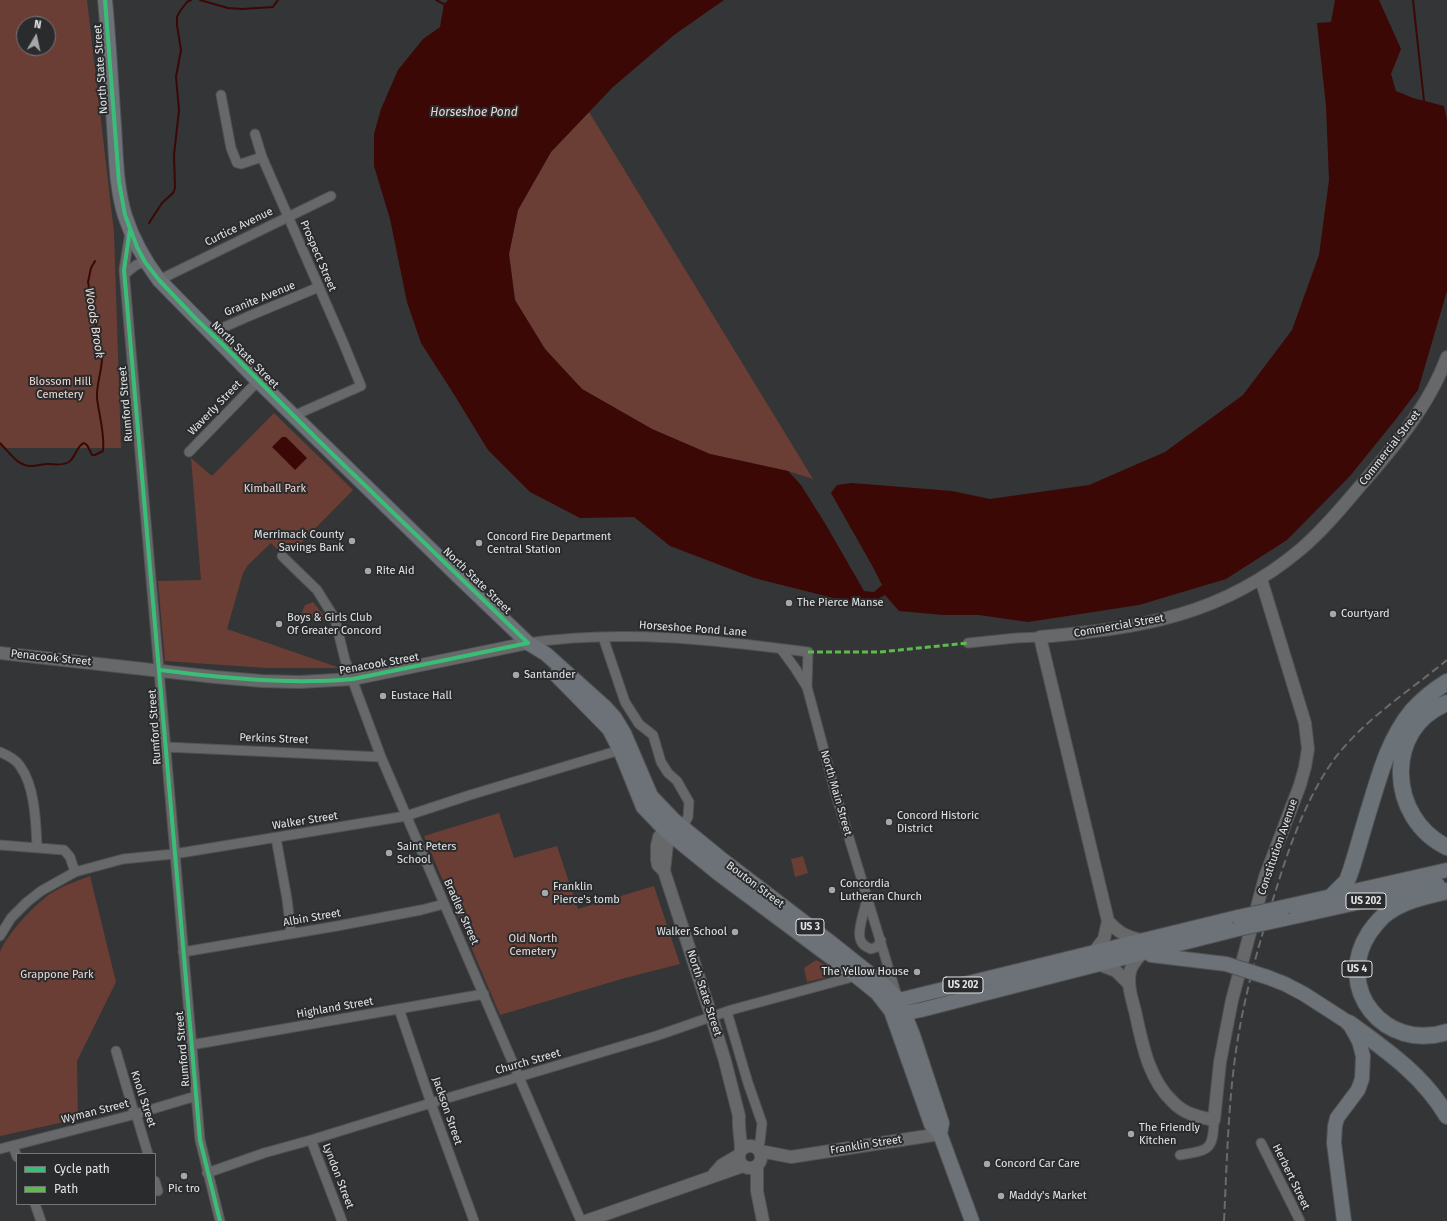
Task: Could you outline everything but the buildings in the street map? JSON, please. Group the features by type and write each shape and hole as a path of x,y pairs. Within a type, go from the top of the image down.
{"highway":[{"path":"1333,895 1347,880 1351,870 1389,748 1412,711 1424,699 1447,682"},
{"path":"1447,703 1429,714 1413,732 1404,753 1401,772 1403,793 1412,815 1423,831 1447,847"},
{"name":"US 4","path":"1447,891 1403,904 1386,914 1378,921 1367,938 1360,953 1357,970 1358,987 1364,1002 1374,1016 1381,1022 1395,1030 1410,1034 1429,1035 1447,1032"},
{"path":"1349,1023 1424,1083 1447,1116"}],"main road":[{"name":"North State Street","path":"105,0 119,182 125,215 145,262 159,280 195,318 294,417 528,643 546,654 605,707 615,718 632,749 652,796 674,829"},
{"name":"North State Street","path":"528,643 534,655 609,729 620,750 643,807 674,829"},
{"name":"Bouton Street","path":"674,829 719,874 898,1008"},
{"name":"Bouton Street","path":"674,829 829,941 883,984 898,1008"},
{"name":"US 202","path":"898,1008 1141,947 1234,930 1333,895 1447,870"},
{"name":"US 202","path":"1141,947 1238,917 1286,912 1447,883"},
{"path":"1141,947 1226,964 1268,977 1286,984 1304,994 1349,1023 1359,1041 1364,1056 1362,1079 1358,1090 1337,1118 1335,1126 1334,1143 1344,1221"},
{"name":"North Main Street","path":"898,1008 942,1123 940,1134 972,1221"}],"street":[{"path":"221,95 231,148 237,163 241,164 262,157"},
{"name":"Prospect Street","path":"255,134 262,157 361,386 294,417"},
{"name":"Curtice Avenue","path":"159,280 330,196"},
{"name":"Rumford Street","path":"130,229 124,270 160,670 174,854 191,1045 200,1140 220,1221"},
{"path":"125,274 136,264 145,262"},
{"name":"Granite Avenue","path":"211,333 247,316 319,287"},
{"name":"Commercial Street","path":"1040,637 1116,629 1173,617 1201,608 1227,597 1261,579 1302,548 1315,536 1382,460 1422,408 1447,357"},
{"name":"Waverly Street","path":"189,452 258,381"},
{"name":"Bradley Street","path":"282,556 317,590 332,613 337,625 345,660 381,757 581,1221"},
{"name":"Constitution Avenue","path":"1214,1120 1220,1062 1232,1000 1266,877 1303,775 1307,758 1308,740 1305,723 1261,579"},
{"path":"603,637 625,702 639,724 653,735 661,762 668,773 677,781 689,802 688,810 684,812 674,829"},
{"name":"Horseshoe Pond Lane","path":"528,643 603,637 668,638 808,652"},
{"path":"968,644 1016,638 1040,637 1108,921 1104,939 1096,958 1116,971 1129,984"},
{"name":"Penacook Street","path":"0,653 214,677 299,682 353,679 528,643"},
{"name":"North Main Street","path":"781,649 807,687"},
{"name":"North Main Street","path":"808,652 807,687 836,795 881,940 898,1008"},
{"name":"Perkins Street","path":"166,747 381,757"},
{"name":"Walker Street","path":"0,936 11,918 27,902 41,891 75,872 123,859 174,854 406,816 470,795 620,750"},
{"path":"0,752 20,764 26,777 35,818 37,847"},
{"name":"North State Street","path":"674,829 659,837 656,857 658,865 664,870 712,1018 739,1116 744,1121 763,1221"},
{"path":"276,838 287,899 291,933"},
{"path":"0,845 64,850 70,857 75,872"},
{"name":"North Main Street","path":"867,898 860,929 860,939 864,945 871,949 877,947 881,940"},
{"name":"Albin Street","path":"183,952 387,916 444,904"},
{"path":"1108,921 1116,930 1141,947 1130,972 1129,984 1143,1045 1152,1071 1161,1088 1174,1104 1182,1110 1198,1117 1214,1120 1212,1142 1209,1146 1196,1152 1180,1155"},
{"name":"Church Street","path":"208,1173 264,1153 519,1078 727,1012 856,976"},
{"name":"Highland Street","path":"191,1045 484,994"},
{"name":"Jackson Street","path":"399,1009 474,1221"},
{"path":"727,1012 748,1083 762,1123 760,1142 751,1157"},
{"name":"Knoll Street","path":"116,1051 148,1153"},
{"name":"Wyman Street","path":"0,1149 136,1114 196,1096"},
{"name":"Franklin Street","path":"586,1221 712,1176 751,1157 791,1157 940,1134"},
{"name":"Lyndon Street","path":"311,1140 342,1221"},
{"name":"Herbert Street","path":"1261,1143 1300,1221"},
{"path":"13,1146 16,1154"},
{"path":"35,1205 41,1221"}],"green space":[{"name":"Blossom Hill Cemetery","path":"0,0 87,0 114,233 121,448 6,448 0,445"},
{"path":"589,112 813,479 788,471 710,454 652,429 582,389 545,349 515,300 509,254 518,210 551,152"},
{"name":"Kimball Park","path":"274,413 353,490 295,549 279,551 271,543 248,565 243,573 227,629 340,668 267,668 165,661 158,581 201,580 191,458 212,476"},
{"path":"313,602 326,618 325,621 313,617 312,619 301,615 305,605"},
{"name":"Old North Cemetery","path":"499,813 514,858 557,846 578,909 654,886 680,964 625,978 500,1015 424,836"},
{"path":"803,856 808,873 795,877 791,859"},
{"name":"Grappone Park","path":"90,876 116,982 77,1061 78,1119 0,1136 0,952 9,937 29,912 44,899 59,889"},
{"path":"816,960 829,967 827,976 807,982 804,968"}],"water":[{"name":"Horseshoe Pond","path":"448,0 724,0 674,35 613,87 551,152 518,210 509,254 515,300 545,349 582,389 652,429 710,454 788,471 801,485 864,591 874,592 882,585 831,493 837,485 852,483 952,491 990,499 1089,485 1165,452 1243,395 1292,330 1319,255 1329,180 1326,106 1317,23 1331,22 1335,0 1379,0 1401,49 1391,74 1396,91 1413,98 1444,106 1447,120 1447,291 1418,390 1350,476 1287,540 1226,579 1139,605 1028,622 979,615 943,615 899,611 885,595 865,606 754,578 670,546 634,517 580,518 530,492 488,450 421,343 407,302 390,219 374,166 374,134 381,109 398,70 423,39 440,27 444,4"},
{"path":"282,437 286,437 307,458 295,470 272,447"}],"waterway":[{"name":"Woods Brook","path":"149,223 162,203 173,193 175,188 174,155 179,110 176,77 181,50 177,17 187,2 191,0"},
{"name":"Woods Brook","path":"200,0 228,8 242,9 273,7 278,0"},
{"name":"Woods Brook","path":"436,0 444,4"},
{"path":"1413,0 1424,101"},
{"name":"Woods Brook","path":"0,443 18,462 27,466 61,464 69,462 81,444 84,443 87,445 92,455 103,451 103,431 97,398 102,358 88,282 91,268 95,261"}],"railway":[{"path":"1224,1221 1230,1110 1240,1025 1248,987 1263,931 1286,858 1299,823 1325,773 1347,744 1360,730 1388,706 1447,660"}],"marked path":[{"path":"808,652 880,652 968,643"}],"cycle path":[{"path":"105,0 119,182 125,215 137,247 145,262 159,280 195,318 320,442 528,643"},
{"path":"130,229 124,270 200,1140 220,1221"},
{"path":"160,670 256,680 329,681 353,679 528,643"}],"place":[{"name":"Merrimack County Savings Bank","path":"352,541"},
{"name":"Concord Fire Department Central Station","path":"479,543"},
{"name":"Rite Aid","path":"368,571"},
{"name":"The Pierce Manse","path":"789,603"},
{"name":"Courtyard","path":"1333,614"},
{"name":"Boys & Girls Club Of Greater Concord","path":"279,624"},
{"name":"Santander","path":"516,675"},
{"name":"Eustace Hall","path":"383,696"},
{"name":"Concord Historic District","path":"889,822"},
{"name":"Saint Peters School","path":"389,853"},
{"name":"Concordia Lutheran Church","path":"832,890"},
{"name":"Franklin Pierce's tomb","path":"545,893"},
{"name":"Walker School","path":"735,932"},
{"name":"The Yellow House","path":"917,972"},
{"name":"The Friendly Kitchen","path":"1131,1134"},
{"name":"Concord Car Care","path":"987,1164"},
{"name":"Pic tro","path":"184,1176"},
{"name":"Maddy's Market","path":"1001,1196"}]}
